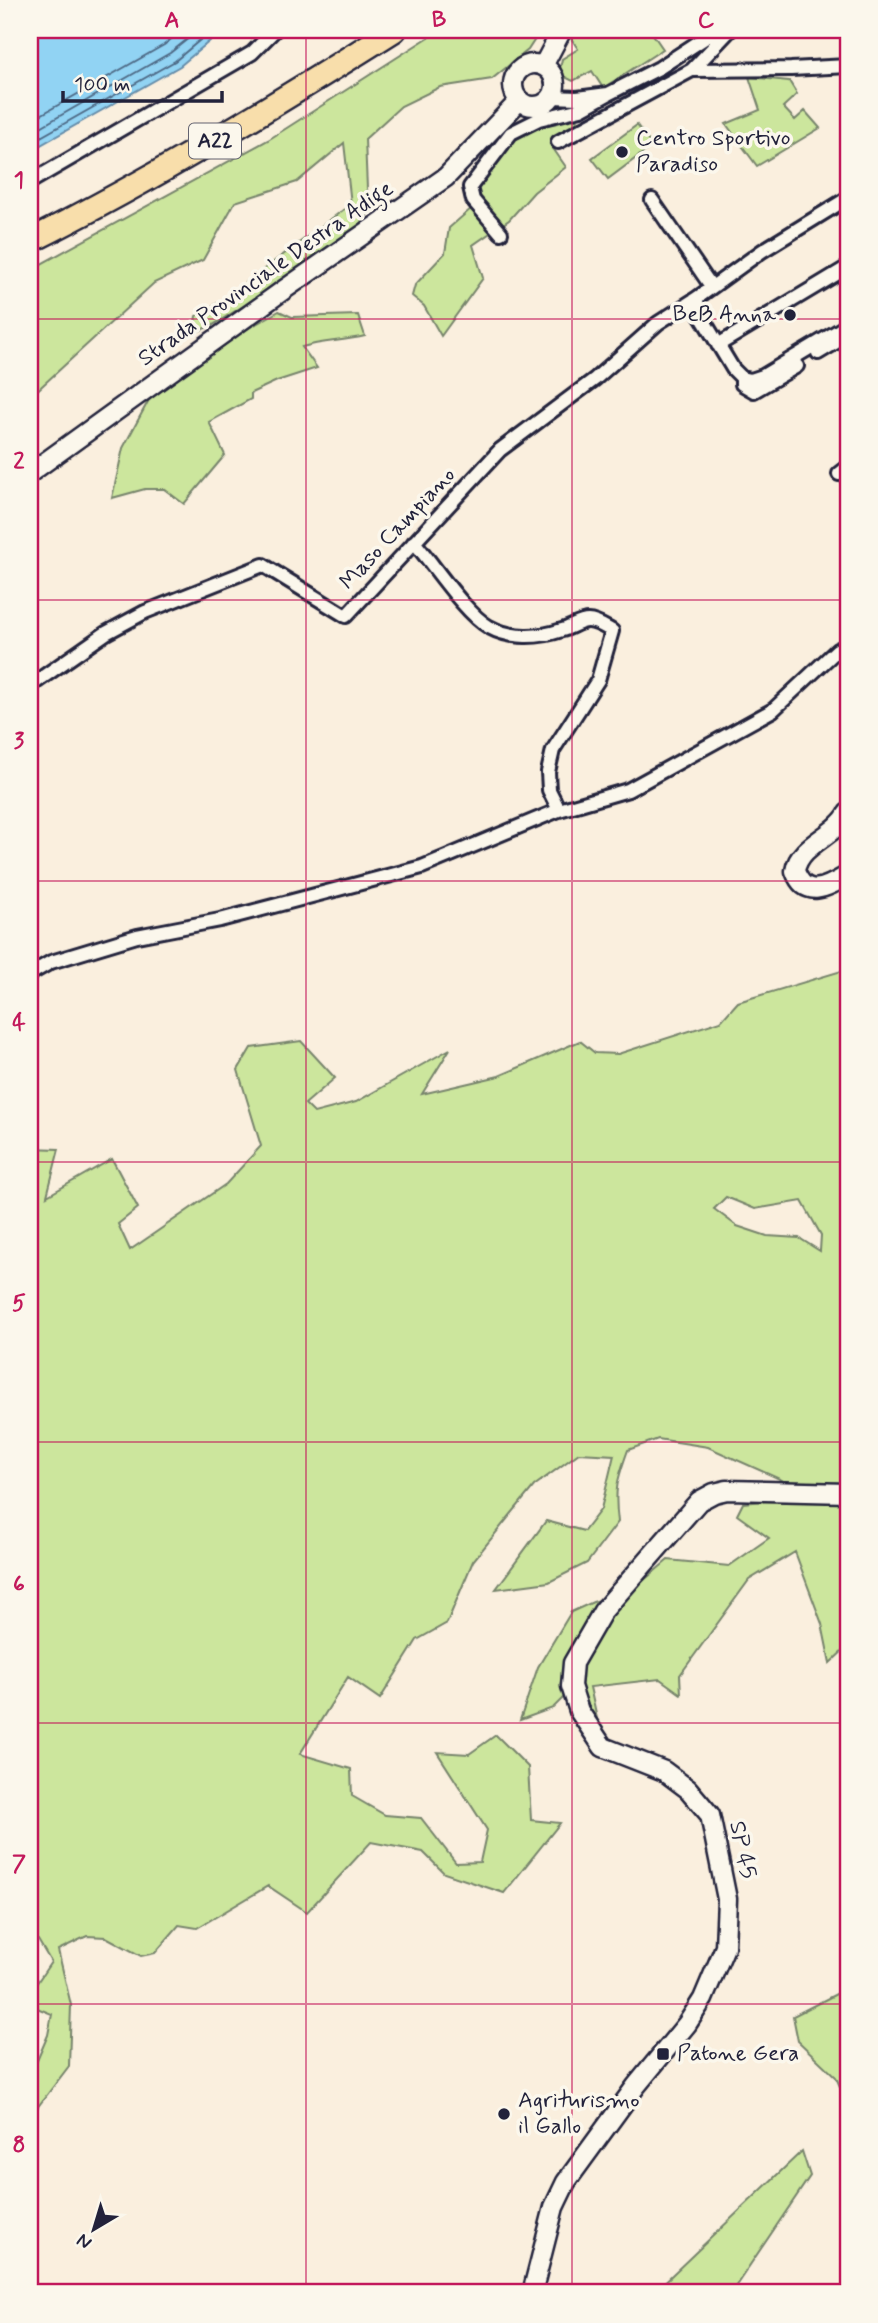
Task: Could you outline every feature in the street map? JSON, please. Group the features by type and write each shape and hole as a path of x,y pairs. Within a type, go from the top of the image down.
{"highway":[{"name":"A22","path":"30,226 107,187 235,114 368,30"},
{"name":"A22","path":"30,241 115,198 232,131 394,30"}],"street":[{"path":"30,182 251,53 275,30"},
{"path":"544,66 562,30"},
{"path":"501,233 473,200 470,187 511,133 539,119 581,109 659,68 718,30"},
{"path":"558,142 692,70 730,30"},
{"path":"527,65 544,66 553,74 556,85 553,97 546,104 527,106 519,101 514,93 515,77 527,65"},
{"path":"692,70 791,69 848,65"},
{"path":"553,97 577,98 608,94"},
{"name":"Strada Provinciale Destra Adige","path":"30,473 446,177 519,101"},
{"name":"Maso Campiano","path":"30,686 106,633 145,612 263,565 346,616 500,450 595,379 658,323 762,251 848,198"},
{"path":"652,200 711,286"},
{"path":"718,345 848,267"},
{"path":"697,298 698,311 733,369 742,378 751,380 763,376 848,325"},
{"path":"742,378 742,384 754,391 848,335"},
{"path":"414,542 466,606 486,625 505,635 526,636 561,631 587,621 612,631 598,680 553,750 548,772 549,790 558,810"},
{"path":"30,974 51,962 137,936 220,920 422,867 558,810 628,790 773,710 837,650 848,645"},
{"path":"848,813 843,823 799,859 795,871 801,882 815,889 830,886 848,875"},
{"name":"SP 45","path":"532,2293 554,2207 566,2182 636,2086 687,2024 703,1999 725,1947 727,1926 727,1899 710,1815 688,1788 664,1771 603,1747 579,1711 571,1686 573,1662 603,1611 699,1501 727,1490 848,1493"}],"green space":[{"path":"440,30 541,30 528,50 492,79 440,87 401,106 365,139 368,214 348,240 213,325 193,333 196,316 224,299 351,204 344,143 297,182 235,202 203,260 154,283 30,397 30,270 268,140"},
{"path":"577,30 650,30 663,49 603,88 592,71 573,81 563,76 560,68 562,59 578,49 569,35"},
{"path":"749,77 789,81 797,94 783,107 795,120 805,111 820,128 757,166 726,124 760,110"},
{"path":"568,118 583,122 550,144 566,167 534,192 509,220 473,245 483,278 441,336 424,306 412,296 415,285 445,253 449,228 472,208 467,184 502,146 536,129"},
{"name":"Centro Sportivo Paradiso","path":"637,125 652,146 608,179 592,158"},
{"path":"279,311 292,317 358,315 365,336 302,347 317,368 251,393 251,399 209,422 225,455 184,504 164,489 145,489 112,498 123,448 151,396 249,328"},
{"path":"848,969 848,1646 830,1663 822,1624 795,1552 749,1580 680,1675 681,1694 660,1679 590,1687 599,1728 576,1685 553,1708 520,1720 538,1667 571,1612 593,1602 631,1591 668,1560 729,1566 769,1538 737,1515 743,1503 797,1498 782,1480 708,1447 658,1439 628,1450 617,1485 618,1522 587,1563 549,1582 496,1589 546,1521 584,1531 601,1509 614,1455 579,1453 534,1486 473,1561 447,1623 417,1640 380,1699 348,1677 300,1754 351,1769 352,1796 385,1815 421,1818 456,1863 480,1862 487,1830 437,1752 469,1754 496,1735 528,1767 531,1820 560,1823 504,1893 444,1873 423,1852 371,1842 307,1912 268,1886 197,1928 179,1925 155,1953 141,1956 106,1937 87,1936 58,1950 71,2005 69,2066 30,2117 30,2077 48,2035 52,2014 37,2008 30,2019 30,1993 51,1962 38,1940 30,1941 30,1148 59,1149 47,1196 112,1159 138,1208 118,1224 130,1250 226,1184 261,1146 238,1070 251,1048 301,1041 335,1078 305,1104 314,1113 356,1102 450,1049 422,1094 499,1076 580,1041 595,1053 618,1054 721,1021 738,1002","holes":["726,1197 755,1209 802,1201 821,1235 820,1251 799,1238 767,1236 737,1226 714,1209"]},
{"path":"848,1988 848,2098 843,2094 836,2077 798,2041 793,2016"},
{"path":"802,2151 810,2176 731,2293 653,2293"}],"water":[{"path":"30,30 223,30 180,66 30,151"}],"place":[{"name":"Centro Sportivo Paradiso","path":"622,152"},
{"name":"BeB Anna","path":"790,315"},
{"name":"Patone Gera","path":"663,2054"},
{"name":"Agriturismo il Gallo","path":"504,2114"}]}
